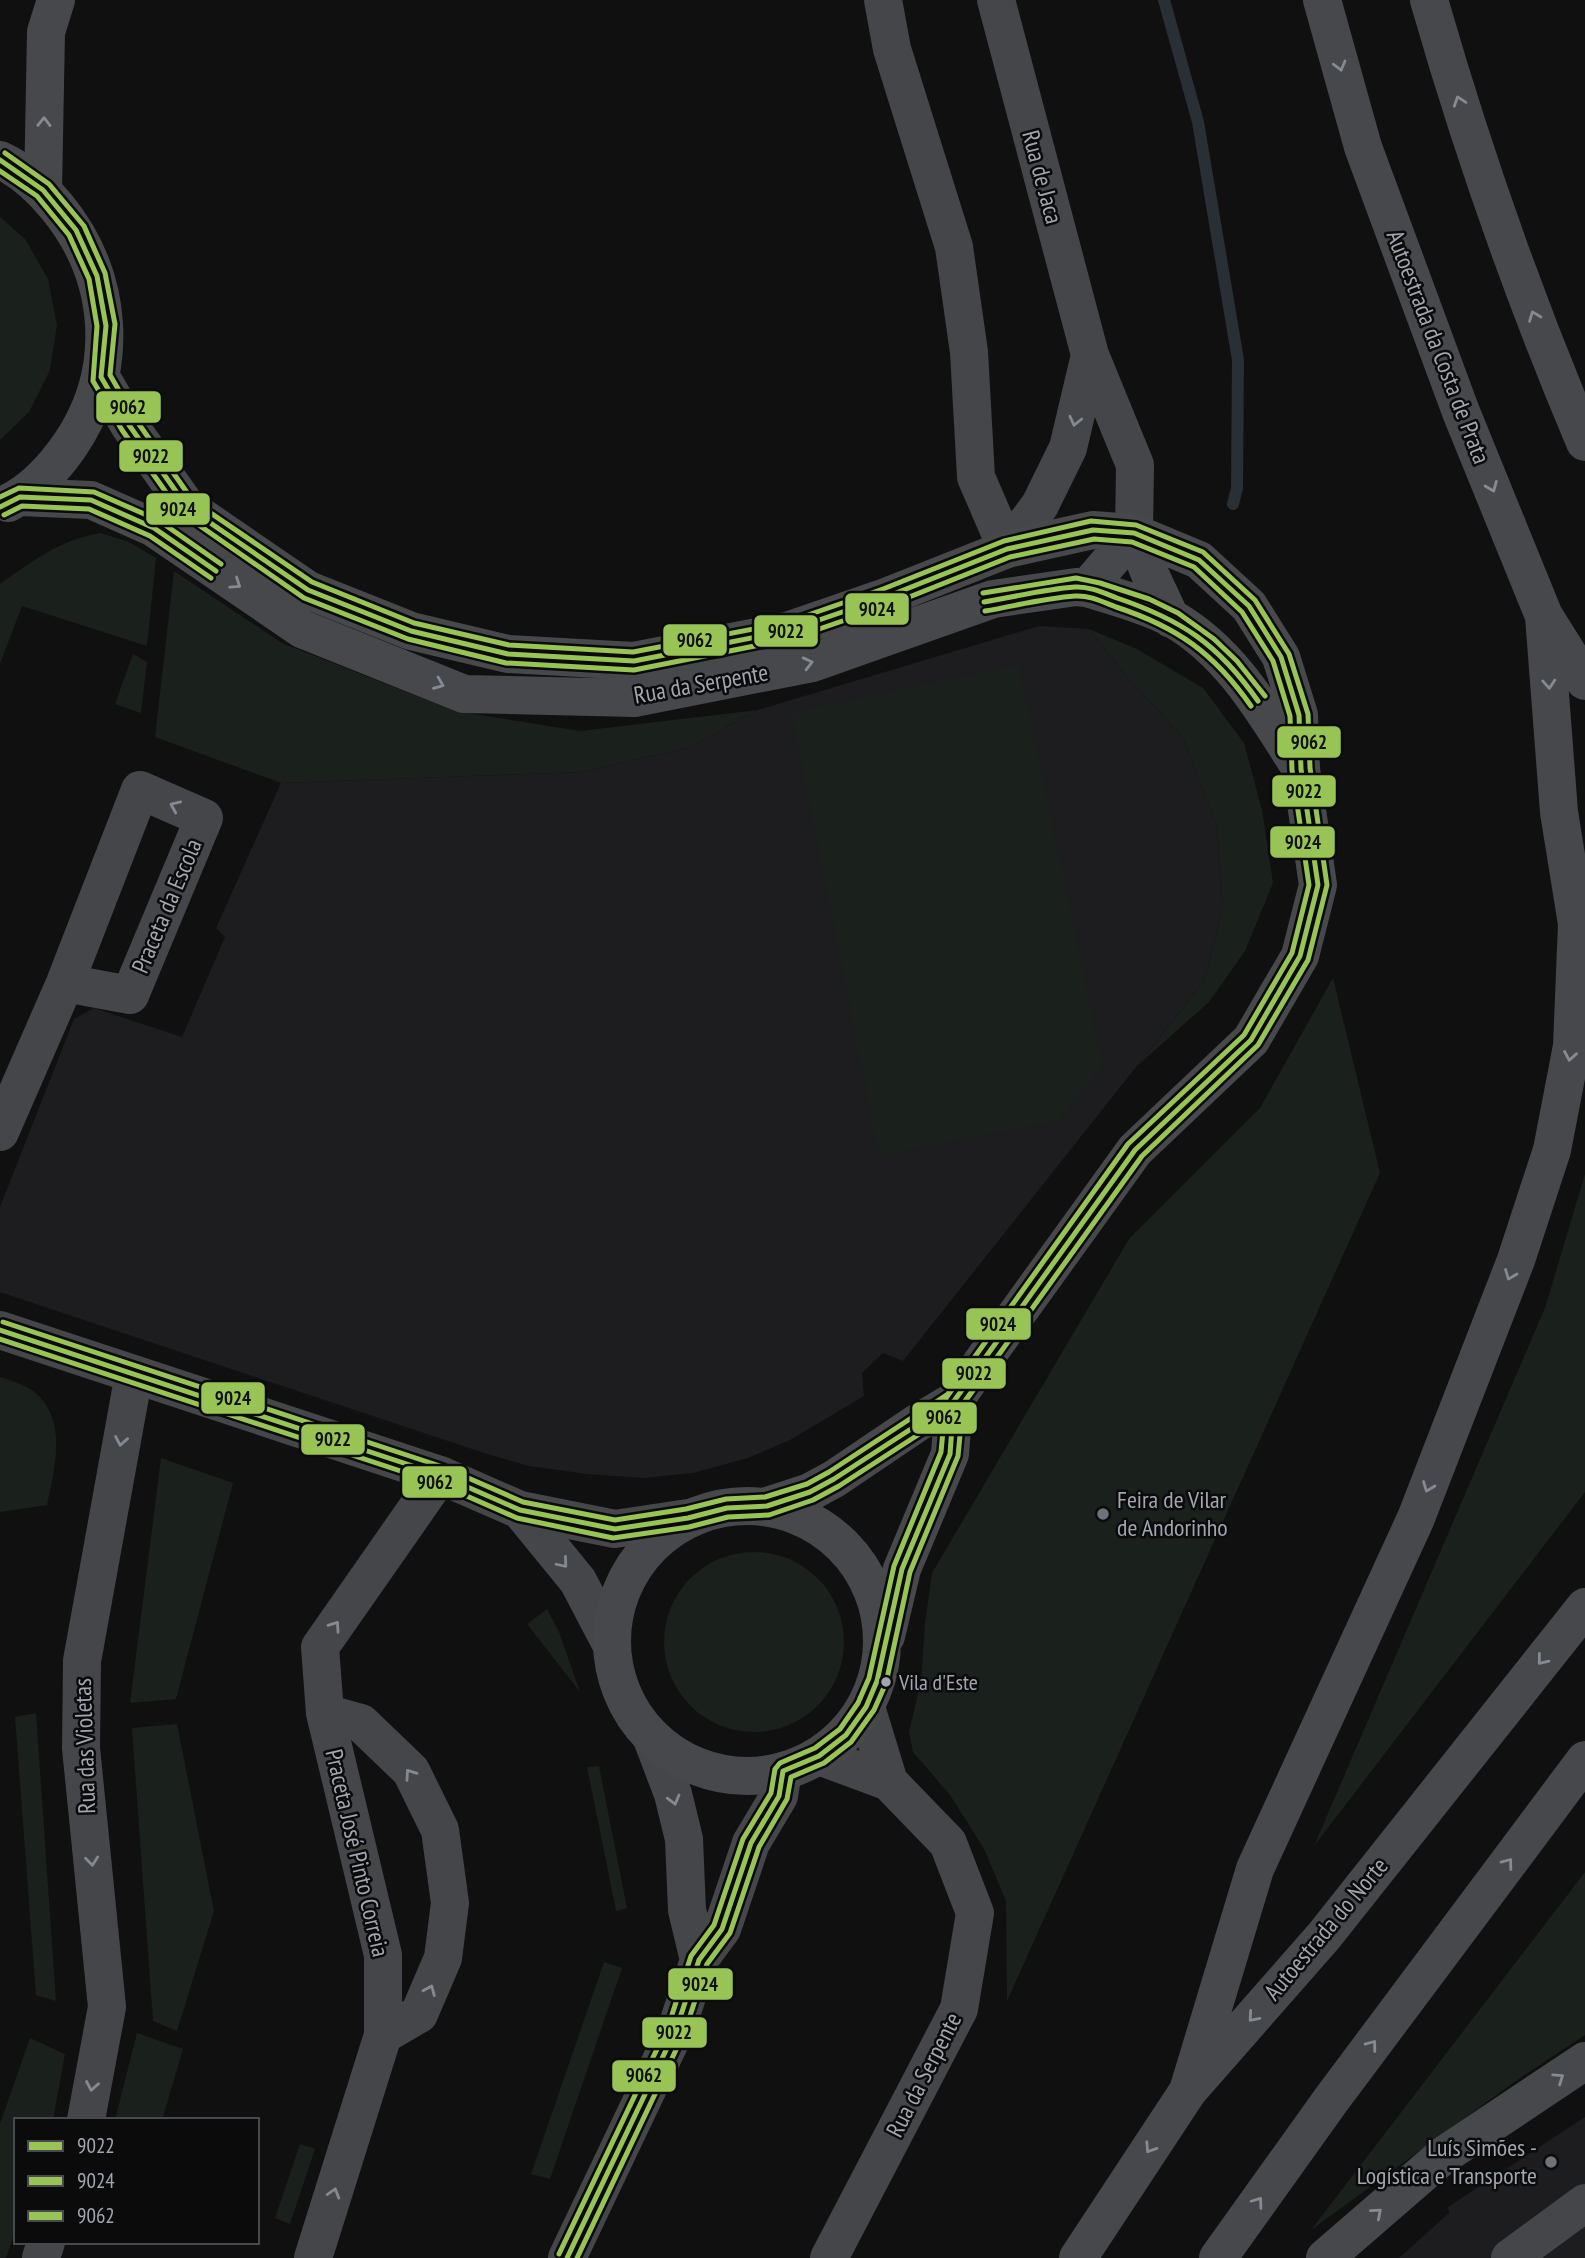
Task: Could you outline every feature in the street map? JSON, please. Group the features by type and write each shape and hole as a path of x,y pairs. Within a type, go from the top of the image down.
{"main road":[{"path":"43,190 46,32 56,0"},
{"name":"Autoestrada da Costa de Prata","path":"1322,0 1363,147 1461,412 1544,616 1585,681"},
{"path":"1429,0 1447,65 1504,235 1585,442"},
{"path":"0,160 43,190 76,230 97,276 106,326 101,377 85,424 57,464 10,502"},
{"name":"Rua da Serpente","path":"101,377 129,425 187,508 308,590 411,631 508,654 634,661 788,632 1007,549 1093,530 1134,533 1199,560 1250,606 1281,657 1299,715 1301,769 1318,885 1300,956 1251,1040 1135,1150 954,1401 834,1479 810,1492 767,1506"},
{"name":"Rua da Serpente","path":"10,502 91,500 154,528 302,629 464,694 634,698 812,663 993,599 1076,587 1087,588 1171,619 1208,644 1250,690 1301,769"},
{"path":"1087,588 1134,533"},
{"name":"Rua de Jaca","path":"1134,533 1171,619"},
{"path":"1188,2091 1255,1868 1416,1518 1516,1260 1552,1150 1572,1046 1577,924 1559,812 1544,616"},
{"path":"882,1653 880,1612 866,1574 840,1541 806,1518 767,1506 727,1508 688,1518 656,1540 631,1571 616,1607 611,1646 617,1679 630,1710 651,1736 688,1763 732,1776 777,1774 819,1756 846,1735 866,1707 877,1681 902,1569 950,1454 954,1401"},
{"name":"Autoestrada do Norte","path":"1078,2258 1188,2091 1324,1936 1585,1607"},
{"path":"1218,2258 1331,2100 1585,1760"},
{"path":"1325,2258 1444,2155 1585,2061"}],"street":[{"path":"883,0 892,49 954,247 969,352 976,477 1007,549"},
{"name":"Rua de Jaca","path":"996,0 1090,355 1135,465 1134,533"},
{"name":"Rua de Jaca","path":"1007,549 1040,505 1068,448 1090,355"},
{"name":"Praceta da Escola","path":"0,1132 65,984 140,790 204,818 130,995 65,984"},
{"path":"0,1330 440,1475 520,1510 615,1529 688,1518"},
{"name":"Rua das Violetas","path":"86,2118 107,2007 80,1748 82,1661 134,1374"},
{"name":"Praceta José Pinto Correia","path":"313,2258 383,2035 383,1955 325,1713 320,1647 440,1475"},
{"path":"520,1510 578,1581 611,1646"},
{"name":"Rua da Serpente","path":"866,1707 889,1782"},
{"name":"Praceta José Pinto Correia","path":"325,1713 361,1723 411,1771 440,1830 450,1903 443,1958 419,2014 383,2035"},
{"path":"651,1736 673,1794 684,1839 687,1910 699,1960"},
{"name":"Rua da Serpente","path":"819,1756 889,1782 948,1843 975,1913 960,2009 829,2258"},
{"path":"567,2258 677,2026 699,1960 722,1929 751,1843 779,1796 783,1772"},
{"path":"1510,2258 1585,2203"}],"shaded area":[{"path":"0,217 25,239 48,279 57,325 50,370 29,412 0,440"},
{"path":"100,533 127,541 156,558 147,646 22,606 0,664 0,584 59,546"},
{"path":"174,571 282,643 455,711 580,731 758,710 687,748 581,772 281,783 155,737"},
{"path":"1039,626 1089,629 1128,678 1183,737 1217,827 1223,908 1205,980 903,1361 883,1353 862,1373 864,1396 790,1440 748,1458 693,1473 643,1478 587,1474 529,1466 484,1453 0,1292 0,1207 74,1019 94,1008 182,1037 225,937 216,928 281,783 581,772 687,748 758,710"},
{"path":"1089,629 1137,649 1203,688 1244,743 1262,810 1273,883 1245,951 1209,1002 1137,1066 1205,980 1223,908 1217,827 1183,737 1128,678"},
{"path":"133,654 147,662 141,713 115,704"},
{"path":"1019,665 1103,1065 1057,1121 879,1156 791,712"},
{"path":"1333,978 1380,1173 1007,2001 1006,1901 984,1849 950,1795 913,1752 909,1732 921,1681 932,1573 1129,1239 1260,1108"},
{"path":"1585,1174 1585,1492 1314,1846 1545,1308"},
{"path":"0,1377 35,1392 48,1408 53,1420 56,1449 47,1505 0,1512"},
{"path":"161,1458 233,1483 176,1699 130,1703"},
{"path":"754,1552 789,1558 818,1578 838,1607 844,1642 838,1677 818,1706 789,1726 754,1732 719,1726 690,1706 670,1677 664,1642 670,1607 690,1578 719,1558"},
{"path":"547,1609 559,1632 580,1692 527,1624"},
{"path":"36,1713 56,2001 36,1995 15,1717"},
{"path":"177,1724 214,1911 177,2031 153,2021 132,1728"},
{"path":"599,1766 627,1908 616,1911 587,1767"},
{"path":"1585,1872 1585,2035 1517,2080 1311,2230"},
{"path":"604,1962 622,1968 550,2179 531,2174"},
{"path":"137,2033 183,2049 163,2118 116,2118"},
{"path":"30,2038 65,2054 53,2118 14,2118 14,2235 6,2258 0,2258 0,2124"},
{"name":"Luís Simões - Logística e Transporte","path":"1585,2117 1585,2258 1399,2258 1449,2213 1448,2207"},
{"path":"300,2144 315,2149 290,2224 275,2218"}],"waterway":[{"path":"1164,0 1198,122 1238,360 1237,488 1233,504"}],"transit line":[{"name":"9062","path":"0,1339 437,1483 517,1518 613,1538 689,1527 728,1517 769,1515 813,1500 961,1407 1142,1156 1258,1045 1308,960 1327,885 1310,768 1308,714 1289,654 1255,600 1203,552 1136,525 1091,521 1004,541 883,589 785,623 633,652 509,645 414,623 312,582 193,501 136,420 110,375 115,324 105,273 84,226 49,184 5,153"},
{"name":"9022","path":"0,160 43,190 76,230 97,276 106,326 101,377 129,425 187,507 308,590 411,631 508,654 634,661 787,631 886,597 1007,549 1093,530 1134,533 1199,560 1249,606 1281,657 1299,715 1301,769 1318,885 1300,956 1251,1040 1135,1150 954,1401 810,1492 767,1506 727,1508 688,1518 615,1529 520,1510 440,1475 0,1330"},
{"name":"9024","path":"0,171 37,196 69,235 89,279 97,326 93,381 122,430 180,512 304,598 408,639 506,663 634,670 790,639 889,605 1010,557 1094,539 1132,542 1194,567 1242,612 1273,661 1290,716 1292,770 1309,885 1292,953 1244,1035 1128,1144 948,1394 807,1484 765,1497 726,1499 686,1509 615,1520 523,1502 443,1467 3,1322"},
{"name":"9062","path":"0,497 19,488 94,492 158,520 221,564"},
{"name":"9022","path":"0,507 20,497 91,500 154,528 216,571"},
{"name":"9024","path":"4,515 22,506 89,509 150,536 211,578"},
{"name":"9062","path":"983,593 1076,578 1149,599 1178,613 1214,639 1237,661 1265,696"},
{"name":"9022","path":"984,602 1075,587 1102,592 1161,615 1197,636 1228,664 1258,701"},
{"name":"9024","path":"985,611 1075,596 1101,601 1158,623 1192,644 1223,671 1251,706"},
{"name":"9062","path":"559,2254 669,2024 691,1956 714,1925 743,1839 771,1793 775,1769 780,1763 815,1748 840,1729 858,1703 869,1678 894,1566 941,1452 946,1398 968,1367"},
{"name":"9022","path":"567,2258 677,2027 699,1960 722,1929 751,1843 779,1796 783,1771 819,1756 846,1735 866,1707 877,1681 902,1569 950,1454 954,1401 975,1372"},
{"name":"9024","path":"577,2258 685,2031 707,1964 730,1933 759,1847 787,1799 791,1777 824,1763 851,1742 874,1710 886,1683 910,1572 958,1456 963,1404 982,1377"}],"place":[{"name":"Feira de Vilar de Andorinho","path":"1103,1514"},
{"name":"Vila d'Este","path":"886,1682"},
{"name":"Luís Simões - Logística e Transporte","path":"1551,2162"}]}
